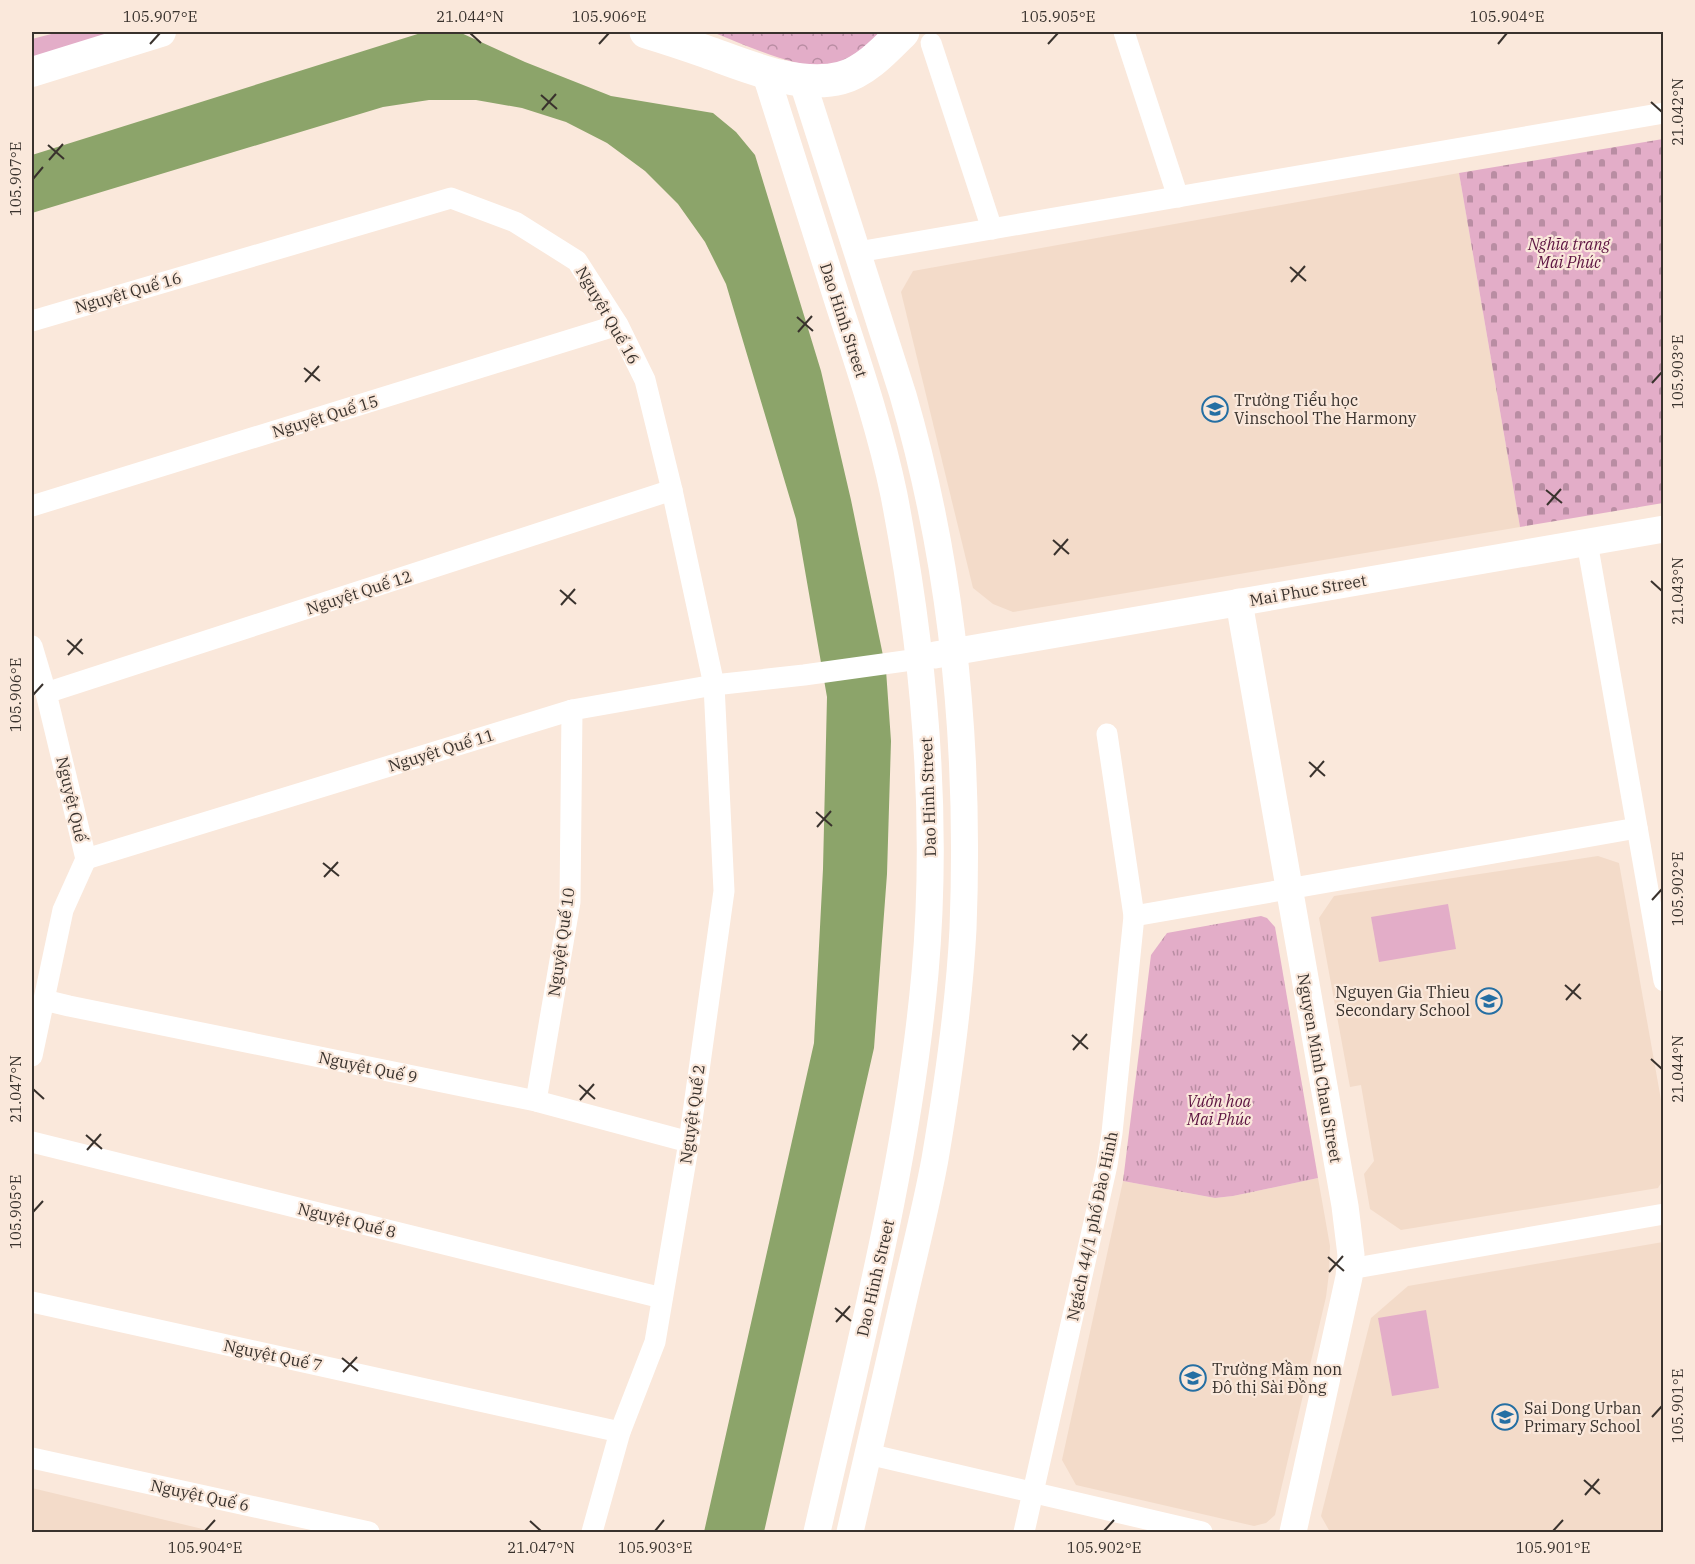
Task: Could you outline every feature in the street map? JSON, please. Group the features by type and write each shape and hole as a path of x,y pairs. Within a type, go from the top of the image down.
{"main road":[{"path":"32,72 161,32"},
{"path":"646,32 765,72 802,80 823,81 842,78 858,70 885,50 917,37"}],"street":[{"path":"1124,32 1178,197"},
{"path":"917,37 992,229"},
{"name":"Dao Hinh Street","path":"765,72 855,353 882,444 893,491 900,530 909,660 926,737 930,837 927,942 915,1062 890,1211 817,1533"},
{"name":"Dao Hinh Street","path":"802,80 917,442 937,538 961,735 964,833 963,930 950,1060 934,1161 850,1533"},
{"path":"858,252 1664,113"},
{"name":"Nguyệt Quế 16","path":"32,321 451,198 515,222 577,261 618,325 645,380 672,490 714,685"},
{"name":"Nguyệt Quế 15","path":"32,506 618,325"},
{"name":"Nguyệt Quế 12","path":"46,693 672,490"},
{"name":"Mai Phuc Street","path":"909,660 1664,529"},
{"path":"1587,542 1664,981"},
{"name":"Nguyen Minh Chau Street","path":"1239,602 1351,1254 1344,1305 1293,1533"},
{"name":"Nguyệt Quế","path":"32,646 46,693 86,859 63,910 32,1056"},
{"name":"Nguyệt Quế 11","path":"86,859 572,710 714,685 909,660"},
{"name":"Nguyệt Quế 2","path":"592,1533 620,1432 655,1342 689,1142 724,891 714,685"},
{"name":"Nguyệt Quế 10","path":"536,1101 570,902 572,710"},
{"name":"Ngách 44/1 phố Đào Hinh","path":"1024,1533 1107,1165 1117,1101 1134,916 1107,734"},
{"path":"1134,916 1637,828"},
{"name":"Nguyệt Quế 9","path":"44,1000 536,1101 689,1142"},
{"name":"Nguyệt Quế 8","path":"32,1142 662,1298"},
{"path":"1350,1269 1664,1214"},
{"name":"Nguyệt Quế 7","path":"32,1302 620,1432"},
{"path":"868,1454 1202,1533"},
{"name":"Nguyệt Quế 6","path":"32,1458 369,1533"}],"shaded area":[{"path":"424,32 459,32 525,62 611,96 713,113 736,132 755,155 821,371 851,500 886,670 891,741 887,874 874,1048 764,1532 704,1532 814,1043 823,869 827,697 796,519 726,284 705,242 678,204 645,171 607,143 566,122 522,108 476,100 429,100 383,107 32,213 32,155"},
{"name":"Trường Tiểu học Vinschool The Harmony","path":"1459,173 1520,527 1013,612 993,604 973,588 901,292 913,271"},
{"name":"Nguyen Gia Thieu Secondary School","path":"1598,856 1619,863 1663,1111 1663,1180 1658,1188 1401,1230 1370,1209 1364,1174 1374,1161 1361,1085 1350,1087 1319,918 1334,896"},
{"name":"Trường Mầm non Đô thị Sài Đồng","path":"1318,1178 1330,1246 1326,1297 1275,1515 1266,1523 1254,1526 1076,1485 1062,1460 1123,1181 1215,1198"},
{"name":"Sai Dong Urban Primary School","path":"1663,1242 1663,1532 1330,1532 1321,1516 1371,1318 1408,1286"},
{"path":"32,1488 215,1532 32,1532"}],"green space":[{"path":"59,32 135,32 32,65 32,39"},
{"path":"712,32 882,32 846,62 829,67 813,66 777,57"},
{"name":"Nghĩa trang Mai Phúc","path":"1663,139 1663,503 1520,527 1459,173"},
{"path":"1448,904 1456,949 1379,962 1371,917"},
{"name":"Vườn hoa Mai Phúc","path":"1261,916 1267,918 1275,927 1318,1178 1215,1198 1123,1181 1151,955 1167,933"},
{"path":"1426,1310 1439,1388 1392,1396 1378,1318"}],"place":[{"name":"Trường Tiểu học Vinschool The Harmony","path":"1215,409"},
{"name":"Nguyen Gia Thieu Secondary School","path":"1489,1001"},
{"name":"Trường Mầm non Đô thị Sài Đồng","path":"1193,1378"},
{"name":"Sai Dong Urban Primary School","path":"1505,1417"}]}
